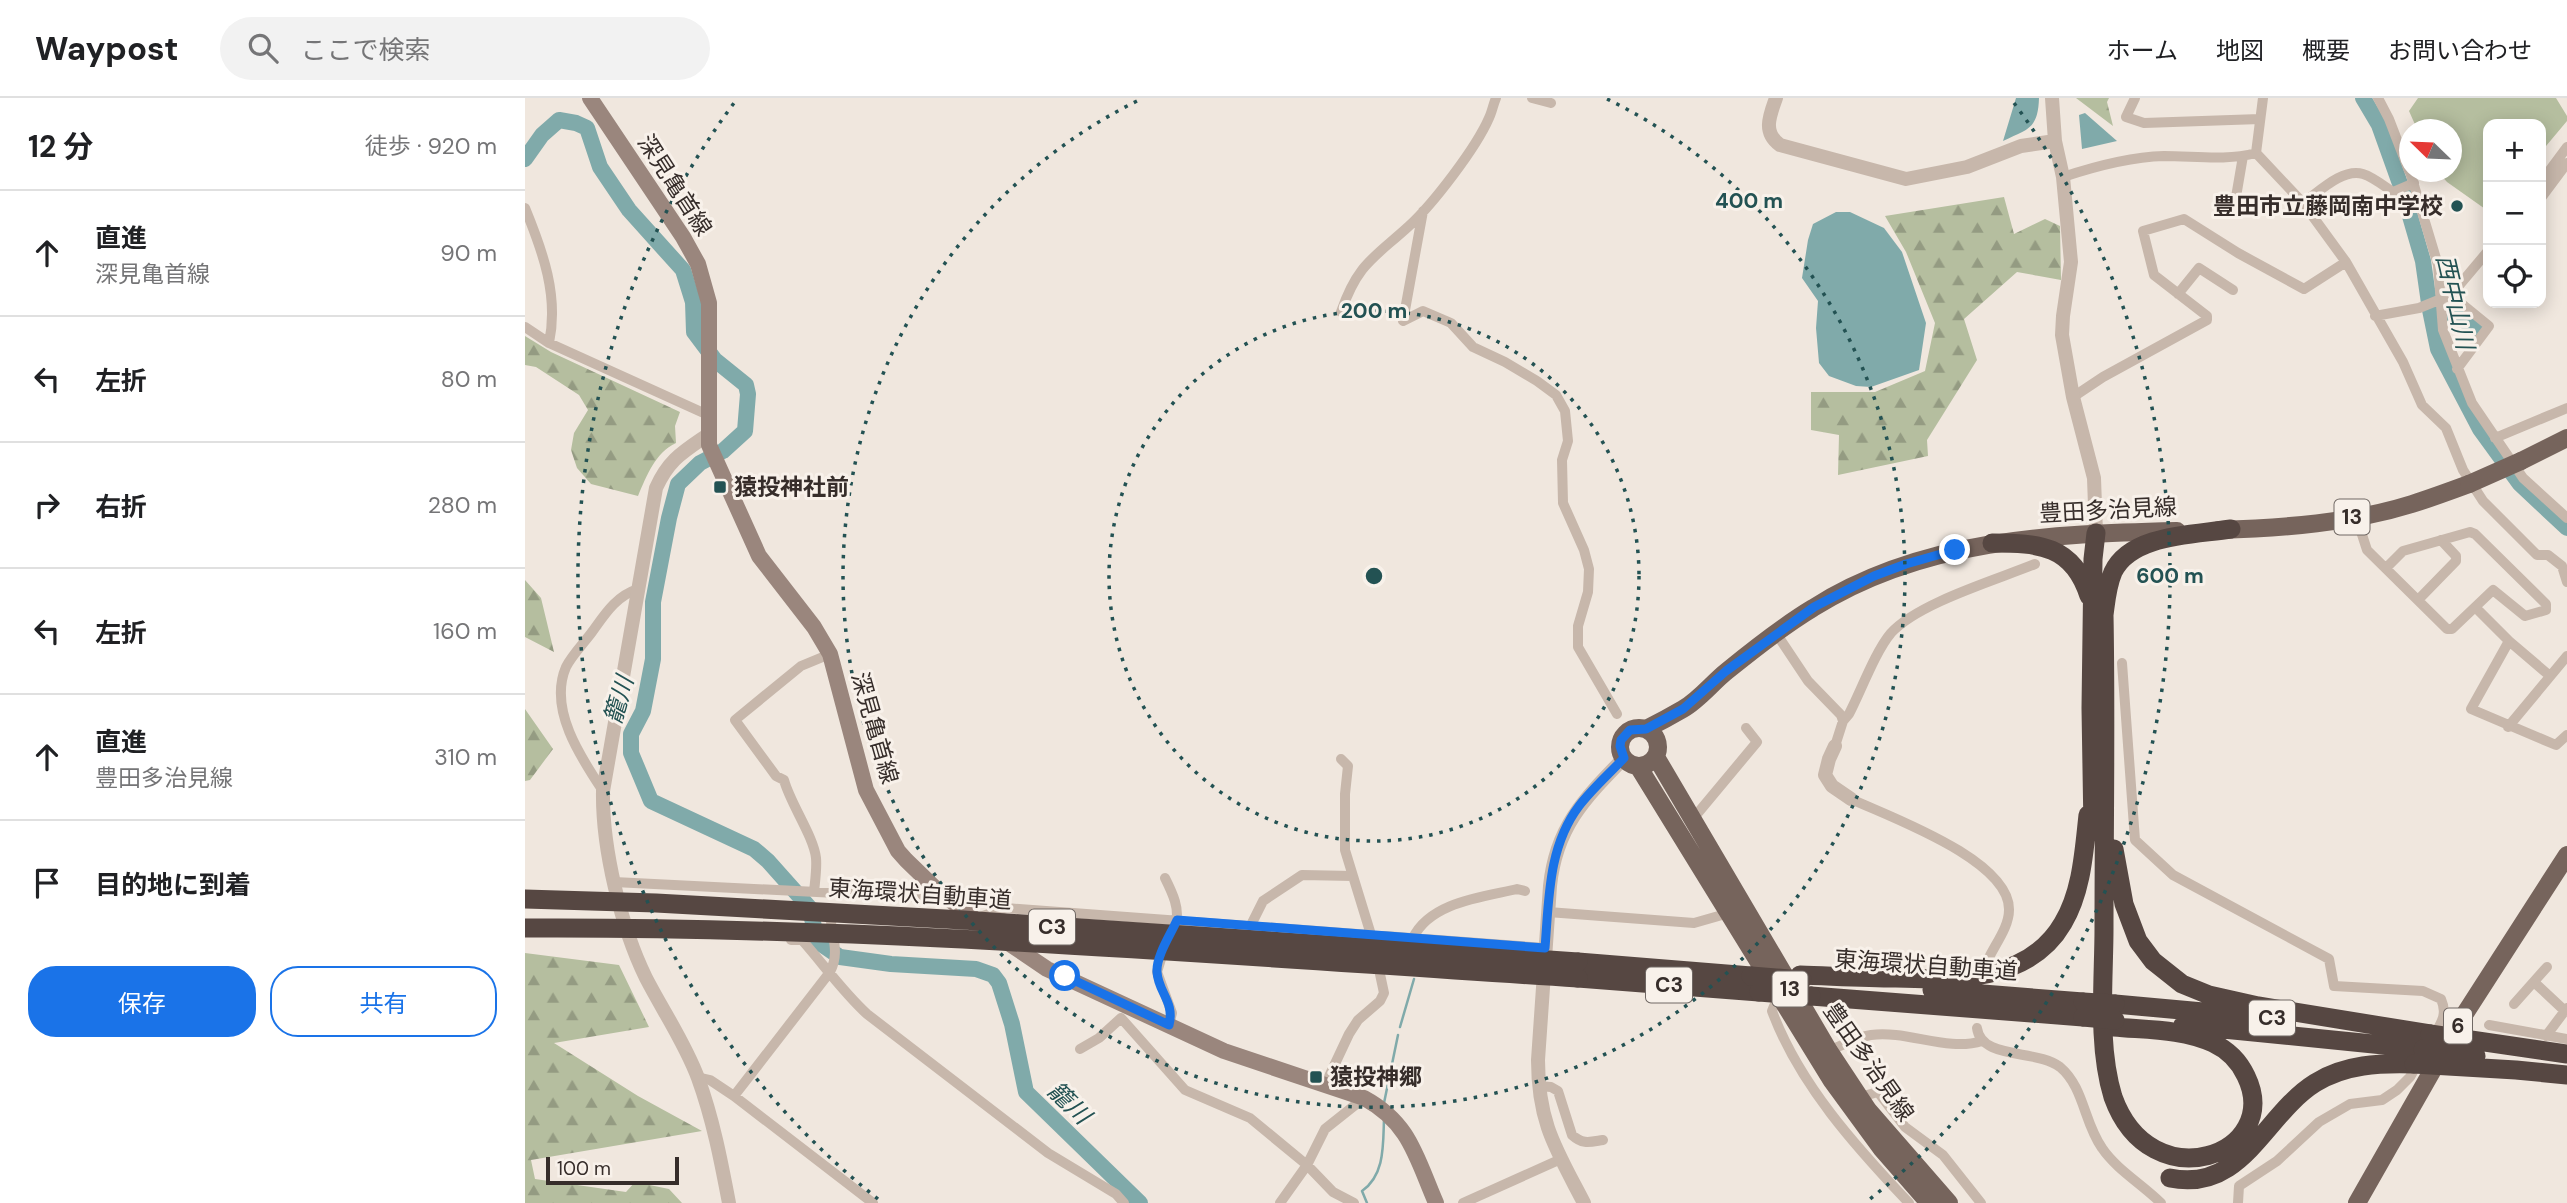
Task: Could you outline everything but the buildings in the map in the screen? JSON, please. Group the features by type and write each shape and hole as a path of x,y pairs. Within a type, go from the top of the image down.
{"highway":[{"path":"2098,614 2112,574 2121,560 2136,548 2153,542 2231,530"},
{"path":"2097,533 2103,558 2098,614 2099,789 2107,1075 2116,1105 2135,1142 2144,1151 2176,1166 2200,1166 2232,1149 2246,1129 2252,1106 2248,1081 2235,1059 2214,1044 2194,1036 2115,1017"},
{"path":"1992,543 2035,545 2058,553 2081,575 2098,614"},
{"path":"1804,984 1957,978 2002,971 2026,960 2056,933 2070,910 2099,789"},
{"path":"2099,789 2093,1040 2096,1076 2103,1107 2114,1133 2139,1163 2157,1174 2177,1179 2197,1180 2217,1175 2244,1155 2284,1109 2316,1082 2354,1067 2422,1049"},
{"path":"2099,789 2128,917 2145,952 2172,978 2194,989 2227,999 2313,1016 2422,1049 2517,1070 2567,1075"},
{"name":"東海環状自動車道","path":"525,899 656,903 950,920 1578,970 1749,979"},
{"name":"東海環状自動車道","path":"525,928 656,928 963,938 1749,979 2083,1015"},
{"name":"東海環状自動車道","path":"1804,984 1938,1006 2115,1017 2422,1049 2567,1069"},
{"name":"東海環状自動車道","path":"2422,1049 2567,1054"}],"main road":[{"name":"深見亀首線","path":"590,98 691,250 706,287 711,446 759,556 814,626 830,654 866,790 898,851 918,874 974,919 1039,964 1123,1011 1169,1025 1243,1059 1363,1098 1390,1115 1400,1126 1436,1203"},
{"name":"豊田多治見線","path":"1646,729 1683,709 1726,671 1814,607 1874,576 1943,553 1992,543 2097,533 2294,526 2356,516 2410,505 2469,484 2567,438"},
{"name":"豊田多治見線","path":"1631,762 1645,765 1683,709"},
{"name":"豊田多治見線","path":"1929,1203 1898,1170 1861,1123 1818,1060 1729,913 1620,746 1625,734 1636,728 1646,729 1653,734 1657,751 1692,820 1829,1051 1893,1141 1949,1203"},
{"name":"6","path":"2357,1203 2464,1015 2567,855"},
{"name":"6","path":"2369,1203 2477,1017 2567,875"}],"street":[{"path":"1341,312 1358,272 1374,254 1410,225 1461,163 1489,118 1496,98"},
{"path":"1532,98 1551,103"},
{"path":"1776,98 1768,130 1774,141 1780,145 1906,179 1967,167 2021,146 2055,141"},
{"path":"2052,98 2071,262 2062,335 2073,397 2094,478 2097,533"},
{"path":"2135,98 2126,117 2144,123 2260,119"},
{"path":"2256,153 2263,98"},
{"path":"2378,98 2399,144"},
{"path":"2546,175 2567,147"},
{"path":"2063,177 2113,162 2164,156 2199,159 2256,153"},
{"path":"2256,153 2304,203 2346,261 2403,362 2422,405 2446,428 2463,470 2483,501 2537,555 2548,555 2562,566 2567,582"},
{"path":"2236,197 2243,156"},
{"path":"2546,191 2567,163"},
{"path":"2304,203 2340,177 2353,173 2365,174 2393,192 2412,184 2438,265 2438,301 2444,330 2472,403 2523,478 2567,519"},
{"path":"525,208 550,278 553,325 549,343"},
{"path":"1423,211 1403,321 1423,311 1451,323 1473,347 1505,362 1556,395 1565,411 1568,441 1562,460 1563,503 1584,550 1589,569 1588,592 1578,626 1578,648 1617,714"},
{"path":"2073,397 2103,377 2207,320 2207,316 2154,275 2143,231 2184,219 2238,253 2304,289 2346,261"},
{"path":"2375,316 2419,308 2451,295 2483,257"},
{"path":"2178,294 2199,268 2233,290"},
{"path":"2451,295 2489,326 2457,369"},
{"path":"525,327 549,343 708,415"},
{"path":"2495,438 2567,408"},
{"path":"711,446 675,457 664,470 656,488 603,791 603,820 614,882 631,938 645,975 697,1077 715,1133 729,1203"},
{"path":"2356,516 2364,546 2386,568 2447,629 2452,629 2493,590 2525,616 2544,612 2546,604 2470,532 2403,551 2386,568"},
{"path":"2418,600 2456,561 2456,556 2441,540"},
{"path":"1983,969 2008,920 2007,894 1999,880 1935,836 1851,799 1832,786 1825,775 1843,721 1886,640 1903,623 1953,597 2035,564"},
{"path":"603,791 588,768 567,723 561,698 566,667 610,608 625,593 638,589"},
{"path":"2476,608 2550,676"},
{"path":"1776,633 1803,673 1841,715 1843,721"},
{"path":"2509,641 2469,713 2556,745 2567,735"},
{"path":"814,892 816,856 789,800 784,780 776,776 735,720 801,666 830,654"},
{"path":"2508,727 2567,656"},
{"path":"2122,663 2135,840 2173,875 2329,959 2334,986 2423,991 2441,999 2445,1008 2444,1018 2410,1077 2397,1090 2382,1100 2350,1104 2319,1122 2277,1161 2239,1186 2238,1203"},
{"path":"1692,820 1757,742 1745,728"},
{"path":"1325,1085 1349,1034 1358,1020 1380,1001 1384,993 1371,934 1345,850 1348,766 1341,759"},
{"path":"1584,1203 1546,1125 1538,1086 1548,912 1554,859 1563,832 1579,806 1631,762"},
{"path":"1251,925 1263,901 1302,875 1353,876"},
{"path":"1165,878 1174,896 1177,920 1157,972 1172,1013 1169,1025"},
{"path":"614,882 916,897 937,890"},
{"path":"1413,938 1427,919 1457,904 1517,890 1525,891"},
{"path":"734,1096 832,968 835,934 830,918 833,893"},
{"path":"974,919 1006,908 1545,948"},
{"path":"1548,912 1667,923 1694,923 1729,913"},
{"path":"631,938 802,940 832,968 849,998 867,1014 1048,1153 1116,1194 1124,1203"},
{"path":"2514,1004 2547,967"},
{"path":"2534,982 2566,1010 2546,1036"},
{"path":"1782,1002 1774,1006 1772,1011 1804,1072 1849,1138 1909,1203"},
{"path":"1080,1049 1099,1038 1123,1011 1185,1090 1250,1118 1307,1165 1333,1192 1354,1203"},
{"path":"2489,1025 2567,1039"},
{"path":"1977,1028 1982,1041 1993,1049 2033,1055 2058,1066 2074,1083 2091,1130 2102,1148 2125,1174 2161,1203"},
{"path":"1829,1051 1850,1041 1873,1035 1969,1045 1982,1041"},
{"path":"697,1077 710,1080 734,1096 873,1203"},
{"path":"1538,1086 1551,1087 1558,1091 1572,1135 1577,1140 1584,1143 1603,1140"},
{"path":"1860,1097 1878,1092 1905,1127 1943,1155 1981,1203"},
{"path":"1280,1203 1307,1165 1325,1129 1363,1098"},
{"path":"1463,1203 1561,1159"}],"green space":[{"path":"2076,98 2109,98 2107,102 2113,126"},
{"path":"2418,98 2556,98 2567,116 2567,121 2546,146 2546,119 2483,119 2483,207 2447,182 2462,182 2462,119 2413,119 2409,111"},
{"path":"2004,197 2014,234 2045,219 2060,226 2061,280 2017,272 1964,319 1977,360 1927,440 1928,456 1838,475 1839,435 1811,430 1811,392 1875,392 1925,371 1935,323 1906,252 1885,216"},
{"path":"525,336 551,352 680,412 675,426 676,443 657,459 638,496 591,484 577,468 571,450 574,433 588,410 579,395 536,367 525,365"},
{"path":"525,580 541,598 554,652 525,637"},
{"path":"525,709 553,749 530,780 525,781"},
{"path":"525,953 619,965 649,1027 554,1043 638,1096 702,1131 531,1160 535,1179 626,1192 635,1182 669,1189 682,1203 525,1203"}],"water":[{"path":"2016,98 2039,98 2036,117 2025,131 2003,141"},
{"path":"2085,113 2117,141 2082,149 2079,115"},
{"path":"1836,212 1850,212 1884,228 1902,252 1926,323 1919,370 1871,387 1856,386 1829,376 1819,363 1816,328 1818,301 1802,278 1813,224"},
{"path":"2454,302 2485,325 2474,341 2444,318"}],"waterway":[{"name":"西中山川","path":"2363,98 2379,125 2403,192 2423,261 2438,349 2480,429 2520,484 2567,528"},
{"name":"籠川","path":"525,159 542,135 559,120 587,128 600,167 629,210 683,270 693,302 694,332 715,360 746,385 748,394 745,431 723,451 700,463 678,484 669,518 653,602 653,659 643,711 631,734 631,753 651,801 754,849 809,907 818,942 840,957 891,964 976,969 993,975 999,983 1012,1024 1026,1092 1140,1203"},
{"path":"1400,1027 1414,979"},
{"path":"1384,1103 1398,1035"},
{"path":"1367,1203 1362,1191 1370,1184 1379,1168 1384,1119"}],"place":[{"name":"豊田市立藤岡南中学校","path":"2457,206"},
{"name":"猿投神社前","path":"720,487"},
{"name":"猿投神郷","path":"1316,1077"}],"route":[{"path":"1065,976 1169,1025 1172,1013 1157,972 1177,920 1545,948 1551,877 1563,832 1579,806 1624,758 1620,746 1625,734 1636,728 1646,729 1683,709 1726,671 1814,607 1874,576 1955,550"}]}
